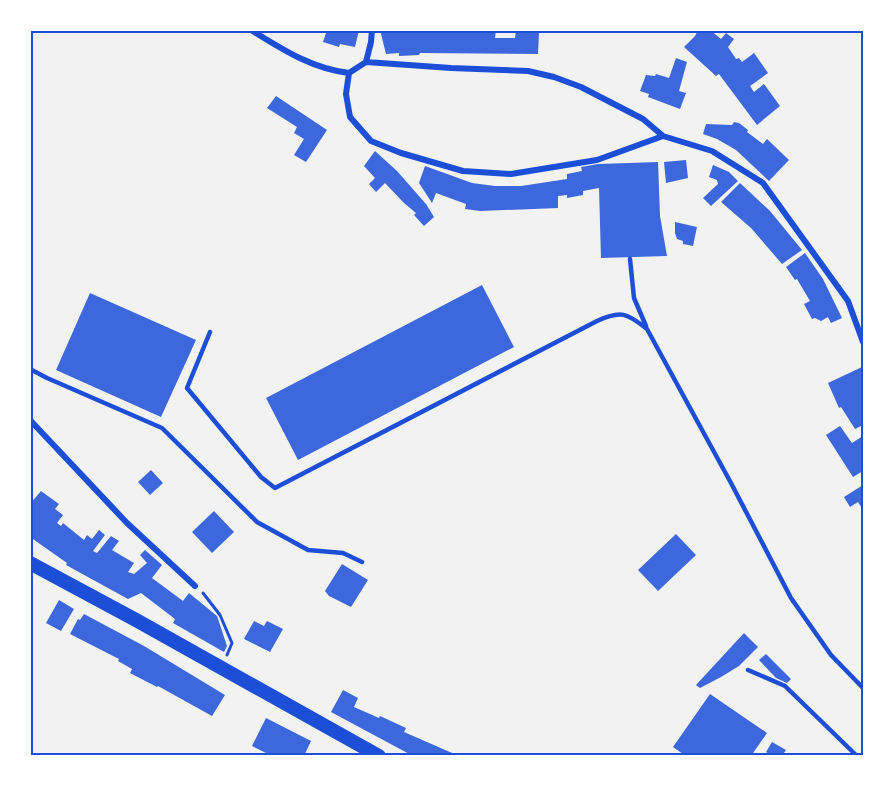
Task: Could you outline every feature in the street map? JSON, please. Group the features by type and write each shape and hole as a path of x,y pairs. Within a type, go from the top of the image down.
{"main road":[{"path":"30,563 379,756"}],"street":[{"path":"251,30 303,60 332,71 349,73 366,62 528,71 554,77 581,87 643,119 663,136 712,150 763,183 848,301 863,342"},
{"path":"366,62 372,30"},
{"path":"349,73 346,94 350,117 371,141 400,153 463,171 511,174 597,160 663,136"},
{"path":"30,420 120,515 195,586"}],"lane":[{"path":"630,259 634,298 647,329 731,483 790,598 831,655 863,688"},
{"path":"210,332 188,388 261,477 275,488 611,314 630,316 647,329"},
{"path":"30,369 162,428 257,522 308,550 343,553 362,562"},
{"path":"748,670 785,686 857,756"}],"path":[{"path":"195,586 207,597 220,615 232,643 220,667"}],"building":[{"path":"327,30 359,30 355,47 340,44 339,47 323,42"},
{"path":"380,30 496,30 495,38 515,38 516,30 526,30 526,33 539,33 538,54 420,53 419,55 399,56 399,53 386,54"},
{"path":"698,30 710,30 721,39 726,33 734,39 728,47 736,59 739,58 742,62 754,53 768,73 750,86 754,92 764,84 780,106 757,125 719,74 716,76 684,47"},
{"path":"676,58 687,62 679,91 686,93 680,109 648,97 649,94 640,91 646,75 655,76 656,74 669,78"},
{"path":"276,96 327,130 306,162 294,155 304,139 294,133 297,127 267,108"},
{"path":"734,122 739,123 763,144 767,139 789,160 769,181 736,150 703,134 706,124 732,125"},
{"path":"375,151 397,171 426,204 434,217 424,226 414,215 416,213 385,183 376,192 369,184 375,178 364,166"},
{"path":"686,160 688,178 666,183 664,162"},
{"path":"658,162 660,216 667,256 601,258 599,188 583,191 583,195 567,198 567,195 558,196 558,208 480,211 465,209 466,204 436,193 432,203 419,183 425,166 472,183 521,186 567,179 567,174 582,171 581,167 598,164"},
{"path":"713,165 729,172 738,181 711,206 703,198 718,184 717,180 709,177"},
{"path":"740,183 770,211 802,250 782,264 751,228 721,202"},
{"path":"675,222 697,227 693,246 683,244 683,241 677,239"},
{"path":"805,253 823,279 842,318 831,323 828,317 821,321 812,319 804,304 810,301 797,279 795,280 786,267"},
{"path":"482,285 514,347 298,460 266,398"},
{"path":"90,293 196,340 161,417 56,370"},
{"path":"862,367 863,425 855,429 841,407 839,408 828,383"},
{"path":"840,426 852,443 863,436 863,471 853,477 826,435"},
{"path":"151,470 163,483 150,495 138,482"},
{"path":"863,485 863,510 858,502 850,507 844,497"},
{"path":"41,491 59,504 55,509 63,515 57,523 61,526 63,523 84,540 87,535 92,539 99,530 105,535 93,551 97,553 111,536 119,541 112,550 134,563 128,572 134,574 147,563 140,555 145,550 153,557 162,565 152,578 183,601 189,593 217,616 227,646 224,652 173,623 175,619 141,593 128,599 66,565 67,563 30,537 30,504"},
{"path":"214,511 234,532 212,553 192,532"},
{"path":"676,534 696,555 658,591 638,570"},
{"path":"342,564 368,580 351,607 329,596 325,591"},
{"path":"59,600 74,609 61,631 46,623"},
{"path":"84,614 144,646 225,695 212,716 130,673 132,669 118,661 119,659 70,634 78,619 80,620"},
{"path":"254,621 264,626 267,621 283,629 270,652 244,639"},
{"path":"744,633 758,647 739,666 700,688 696,685"},
{"path":"766,654 791,679 787,683 776,678 759,660"},
{"path":"343,690 358,698 354,707 406,728 404,732 459,756 413,756 331,712"},
{"path":"710,694 767,733 751,756 686,756 673,747"},
{"path":"266,718 311,741 304,756 272,756 252,746"},
{"path":"772,742 786,750 782,756 772,756 766,752"}]}
